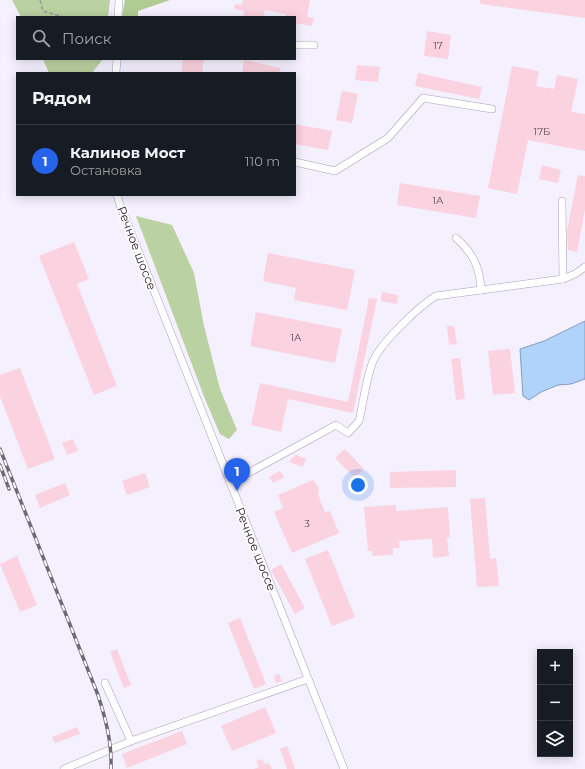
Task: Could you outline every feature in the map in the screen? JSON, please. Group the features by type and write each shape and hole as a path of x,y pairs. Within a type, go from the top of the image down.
{"street":[{"path":"118,16 119,0"},
{"path":"296,45 314,45"},
{"path":"116,72 117,60"},
{"path":"296,162 335,171 388,138 423,98 492,109"},
{"name":"Речное шоссе","path":"117,196 344,769"},
{"path":"562,201 563,279"},
{"path":"456,238 467,248 479,268 481,290"},
{"path":"230,483 336,425 348,433 359,421 373,360 381,348 426,302 436,296 563,279 575,274 585,267"},
{"path":"64,769 131,741 308,679"},
{"path":"105,683 131,741"}],"path":[{"path":"40,0 43,11 60,16"}],"green space":[{"path":"12,0 110,0 108,16 20,16"},
{"path":"125,0 170,0 138,11 138,16 122,16"},
{"path":"43,60 102,60 93,72 49,72"},
{"path":"136,216 172,225 194,273 204,326 220,389 237,430 229,439 220,434 205,399"}],"water":[{"path":"585,321 585,379 571,384 558,385 541,392 529,400 523,396 520,349 544,341"}],"building":[{"path":"243,0 310,0 307,17 314,18 312,26 296,23 296,16 286,16 286,14 265,10 263,16 243,16 244,11 234,9 235,4 242,5"},
{"path":"480,0 585,0 585,18 480,4"},
{"path":"427,31 451,35 448,59 424,56"},
{"path":"183,60 204,60 202,72 181,72"},
{"path":"244,60 281,68 279,72 242,72"},
{"path":"357,65 380,67 378,82 355,80"},
{"path":"512,66 539,71 536,86 554,89 557,75 578,79 571,112 585,114 585,151 528,140 517,194 488,188"},
{"path":"418,73 482,87 479,99 415,86"},
{"path":"342,91 358,94 352,123 336,120"},
{"path":"296,124 332,131 328,150 296,144"},
{"path":"542,165 561,170 558,183 539,179"},
{"path":"578,175 585,176 585,209 577,252 568,250 567,231"},
{"path":"400,183 480,196 476,218 397,205"},
{"path":"74,242 89,279 77,284 117,386 94,395 39,256"},
{"path":"268,253 355,270 347,310 294,300 296,288 263,281"},
{"path":"382,292 398,295 397,304 381,301"},
{"path":"369,298 377,299 353,413 288,399 281,432 251,425 260,383 348,402"},
{"path":"256,312 342,329 335,363 250,346"},
{"path":"447,326 454,326 457,344 449,345"},
{"path":"510,349 515,393 493,395 488,351"},
{"path":"460,358 465,399 456,400 451,359"},
{"path":"20,368 55,459 28,469 0,396 0,375"},
{"path":"73,439 78,451 67,455 62,443"},
{"path":"345,449 364,469 355,478 335,458"},
{"path":"296,455 306,459 303,467 289,462"},
{"path":"456,470 456,487 390,488 390,472"},
{"path":"280,471 284,477 273,483 269,477"},
{"path":"145,473 150,487 127,495 122,481"},
{"path":"313,480 319,488 318,495 325,512 330,511 339,533 292,553 274,512 283,508 278,495"},
{"path":"65,483 70,495 40,508 35,495"},
{"path":"485,498 490,559 496,558 499,586 477,587 470,499"},
{"path":"396,505 396,511 448,507 450,537 447,538 449,556 433,558 432,539 399,541 400,548 393,548 393,555 373,556 372,551 368,551 364,507"},
{"path":"328,550 355,617 332,626 305,559"},
{"path":"17,556 37,605 20,612 0,564"},
{"path":"281,564 305,608 295,614 271,570"},
{"path":"240,618 266,684 254,689 228,623"},
{"path":"117,649 131,685 124,688 110,652"},
{"path":"279,674 282,681 276,683 274,676"},
{"path":"265,707 276,733 232,751 221,726"},
{"path":"77,727 80,734 55,743 52,737"},
{"path":"182,731 187,744 127,768 122,754"},
{"path":"287,746 295,769 287,769 280,749"},
{"path":"262,759 265,764 269,763 272,769 254,769 259,767 256,761"}],"railway":[{"path":"0,449 98,695 108,732 111,750 111,769"},
{"path":"0,465 9,489"}],"place":[{"name":"Калинов Мост","path":"237,491"}]}
